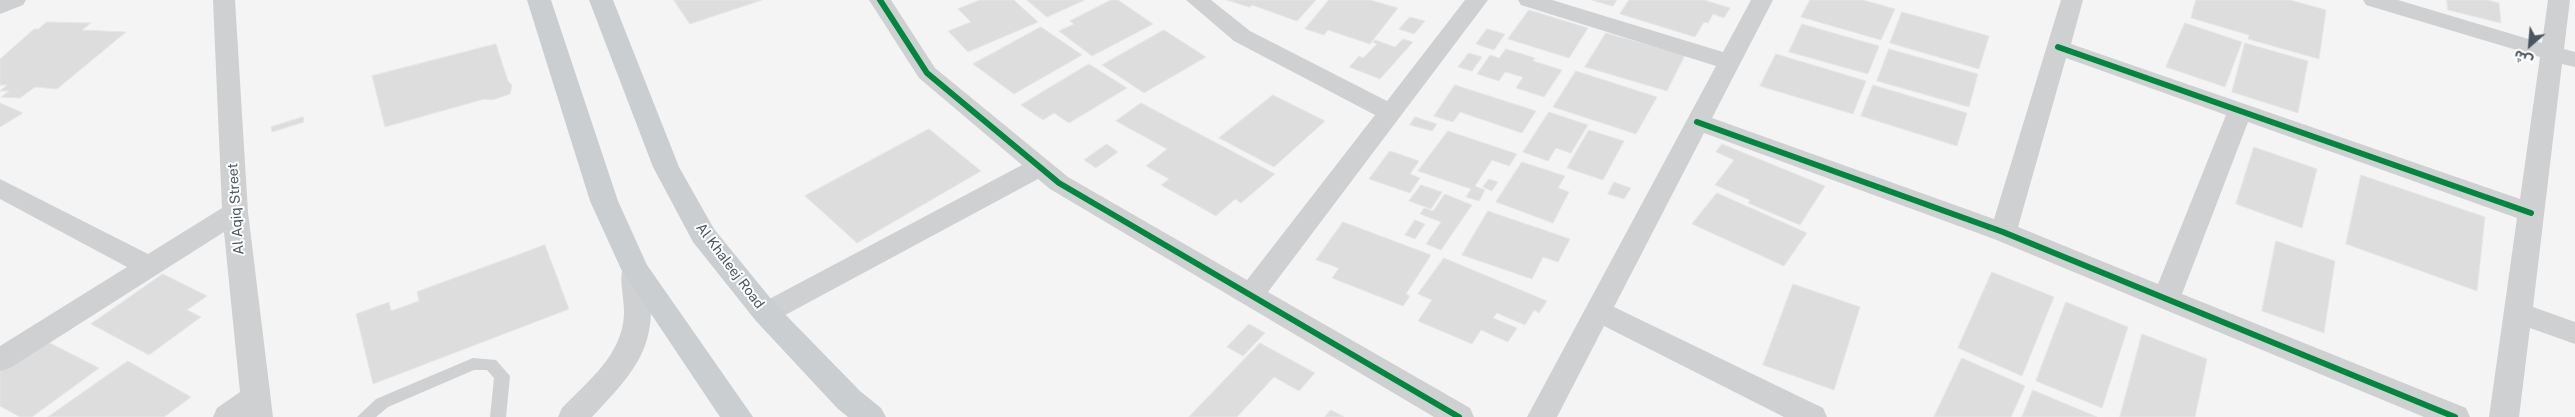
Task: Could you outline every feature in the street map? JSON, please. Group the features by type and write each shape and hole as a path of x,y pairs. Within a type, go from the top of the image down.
{"main road":[{"path":"540,0 604,201 635,268 737,417"},
{"name":"Al Khaleej Road","path":"601,0 666,167 703,235 766,313 849,400 870,417"}],"street":[{"path":"0,7 15,0"},
{"name":"Al Aqiq Street","path":"224,0 235,212 257,407"},
{"path":"880,0 927,73 1059,183 1459,417"},
{"path":"1196,0 1242,36 1390,113"},
{"path":"1251,295 1477,0"},
{"path":"1528,0 1729,62"},
{"path":"1542,417 1762,0"},
{"path":"2004,232 2072,0"},
{"path":"2374,0 2564,57"},
{"path":"2504,417 2531,213 2564,57 2559,0"},
{"path":"2058,47 2531,213"},
{"path":"2166,299 2240,111"},
{"path":"1697,122 2004,232 2455,417"},
{"path":"766,313 1039,167"},
{"path":"0,188 149,266"},
{"path":"0,360 235,212"},
{"path":"584,411 632,347 638,314 635,268"},
{"path":"1598,311 1812,417"},
{"path":"2518,313 2575,332"},
{"path":"228,417 257,407"}],"lane":[{"path":"365,417 382,403 473,364 492,364 502,376 498,417"}],"building":[{"path":"674,0 762,0 690,24"},
{"path":"980,0 1014,0 1038,22 968,52 948,31 971,22 958,9"},
{"path":"1027,0 1085,0 1047,17"},
{"path":"1111,0 1118,0 1153,24 1092,56 1059,31 1074,24 1070,21"},
{"path":"1227,0 1316,0 1297,21 1252,5 1250,7"},
{"path":"1329,0 1370,0 1398,8 1370,44 1328,30 1324,35 1305,29"},
{"path":"1592,0 1617,0 1613,6"},
{"path":"1629,0 1704,0 1730,8 1724,18 1713,14 1708,23 1704,22 1695,37 1620,14"},
{"path":"1810,0 1863,0 1895,9 1881,40 1801,17"},
{"path":"2196,0 2290,0 2326,10 2319,59 2248,39 2249,35 2191,18"},
{"path":"2447,0 2487,0 2499,3 2501,23 2448,10"},
{"path":"1529,10 1588,28 1569,58 1508,39"},
{"path":"1902,12 1989,36 1979,69 1890,43"},
{"path":"1410,17 1425,21 1414,34 1399,29"},
{"path":"47,22 91,23 82,30 126,32 57,89 35,87 20,98 1,97 9,91 0,91 7,85 0,85 0,59 34,29 38,29"},
{"path":"2185,23 2242,42 2225,87 2166,67"},
{"path":"1802,24 1879,46 1868,74 1789,52"},
{"path":"1041,27 1082,55 1014,94 973,64"},
{"path":"1487,29 1505,34 1494,50 1476,44"},
{"path":"1164,30 1206,57 1144,93 1102,65"},
{"path":"1606,33 1685,55 1667,91 1585,67"},
{"path":"1403,39 1413,42 1380,79 1349,67 1359,56 1363,58 1377,44 1373,42 1375,40 1395,47"},
{"path":"2245,43 2308,61 2298,113 2232,92"},
{"path":"496,44 508,81 512,85 510,94 492,100 484,99 385,127 372,76"},
{"path":"1506,49 1535,58 1533,61 1562,70 1544,97 1516,88 1523,77 1505,72 1499,81 1477,74 1490,55 1499,58"},
{"path":"1889,49 1978,74 1969,107 1877,81"},
{"path":"1469,53 1482,57 1472,71 1458,67"},
{"path":"1776,54 1866,81 1853,114 1760,86"},
{"path":"1089,64 1127,88 1069,123 1054,113 1043,120 1021,105"},
{"path":"1576,71 1657,97 1636,134 1553,107"},
{"path":"1455,85 1536,111 1522,133 1460,112 1453,122 1434,116"},
{"path":"1873,85 1967,113 1957,146 1861,116"},
{"path":"1273,95 1325,121 1274,167 1219,138"},
{"path":"0,103 23,113 0,127"},
{"path":"1141,103 1275,174 1241,203 1235,199 1216,216 1161,185 1169,179 1146,166 1167,149 1116,121"},
{"path":"1549,112 1588,125 1571,153 1556,148 1548,161 1523,152"},
{"path":"303,117 304,122 272,132 271,127"},
{"path":"1415,117 1437,124 1432,131 1410,125"},
{"path":"929,129 981,171 857,243 805,196"},
{"path":"1589,130 1624,141 1603,180 1567,168"},
{"path":"1448,131 1517,154 1509,166 1492,160 1475,186 1485,190 1479,201 1466,197 1471,189 1418,171"},
{"path":"1107,144 1118,152 1096,168 1084,160"},
{"path":"1722,144 1825,186 1800,225 1748,203 1750,200 1715,185 1734,160 1716,152"},
{"path":"2254,147 2317,169 2302,228 2236,204"},
{"path":"1390,151 1419,161 1410,174 1420,178 1410,193 1369,179"},
{"path":"1522,162 1565,176 1558,188 1569,192 1553,223 1496,202"},
{"path":"2361,175 2485,217 2477,291 2346,244"},
{"path":"1489,179 1498,182 1492,191 1483,187"},
{"path":"1614,182 1631,188 1624,199 1608,194"},
{"path":"1421,185 1442,192 1431,209 1409,201"},
{"path":"1717,193 1807,233 1784,266 1692,224"},
{"path":"1445,194 1472,205 1441,250 1426,244 1441,222 1420,214 1424,208 1433,211"},
{"path":"1488,211 1570,239 1558,262 1543,257 1532,279 1462,255"},
{"path":"1415,220 1425,224 1415,239 1405,235"},
{"path":"1343,222 1431,255 1406,294 1410,296 1403,306 1332,278 1339,268 1316,260"},
{"path":"2276,241 2335,261 2324,333 2262,311"},
{"path":"545,245 569,309 373,384 356,314 389,302 391,311 419,301 417,292"},
{"path":"1444,258 1547,301 1539,313 1534,310 1525,325 1497,313 1493,318 1517,328 1508,342 1481,330 1472,344 1418,321 1432,300 1418,294"},
{"path":"1992,272 2054,297 2022,376 1958,348"},
{"path":"163,274 207,296 187,310 201,317 149,355 91,324"},
{"path":"1793,284 1860,307 1834,390 1763,365"},
{"path":"2066,302 2128,327 2102,408 2036,381"},
{"path":"1249,324 1265,333 1243,356 1227,347"},
{"path":"2142,334 2207,359 2195,417 2120,417"},
{"path":"44,340 99,368 32,417 20,417 0,406 0,371"},
{"path":"1260,343 1315,373 1299,391 1274,377 1237,417 1189,417"},
{"path":"1962,358 2025,386 2011,417 1934,417"},
{"path":"128,361 191,397 164,417 48,417"},
{"path":"2033,390 2097,417 2022,417"},
{"path":"1331,410 1344,417 1325,417"}],"cycle path":[{"path":"880,0 927,73 1059,183 1459,417"},
{"path":"2058,47 2531,213"},
{"path":"1697,122 2003,232 2455,417"}]}
